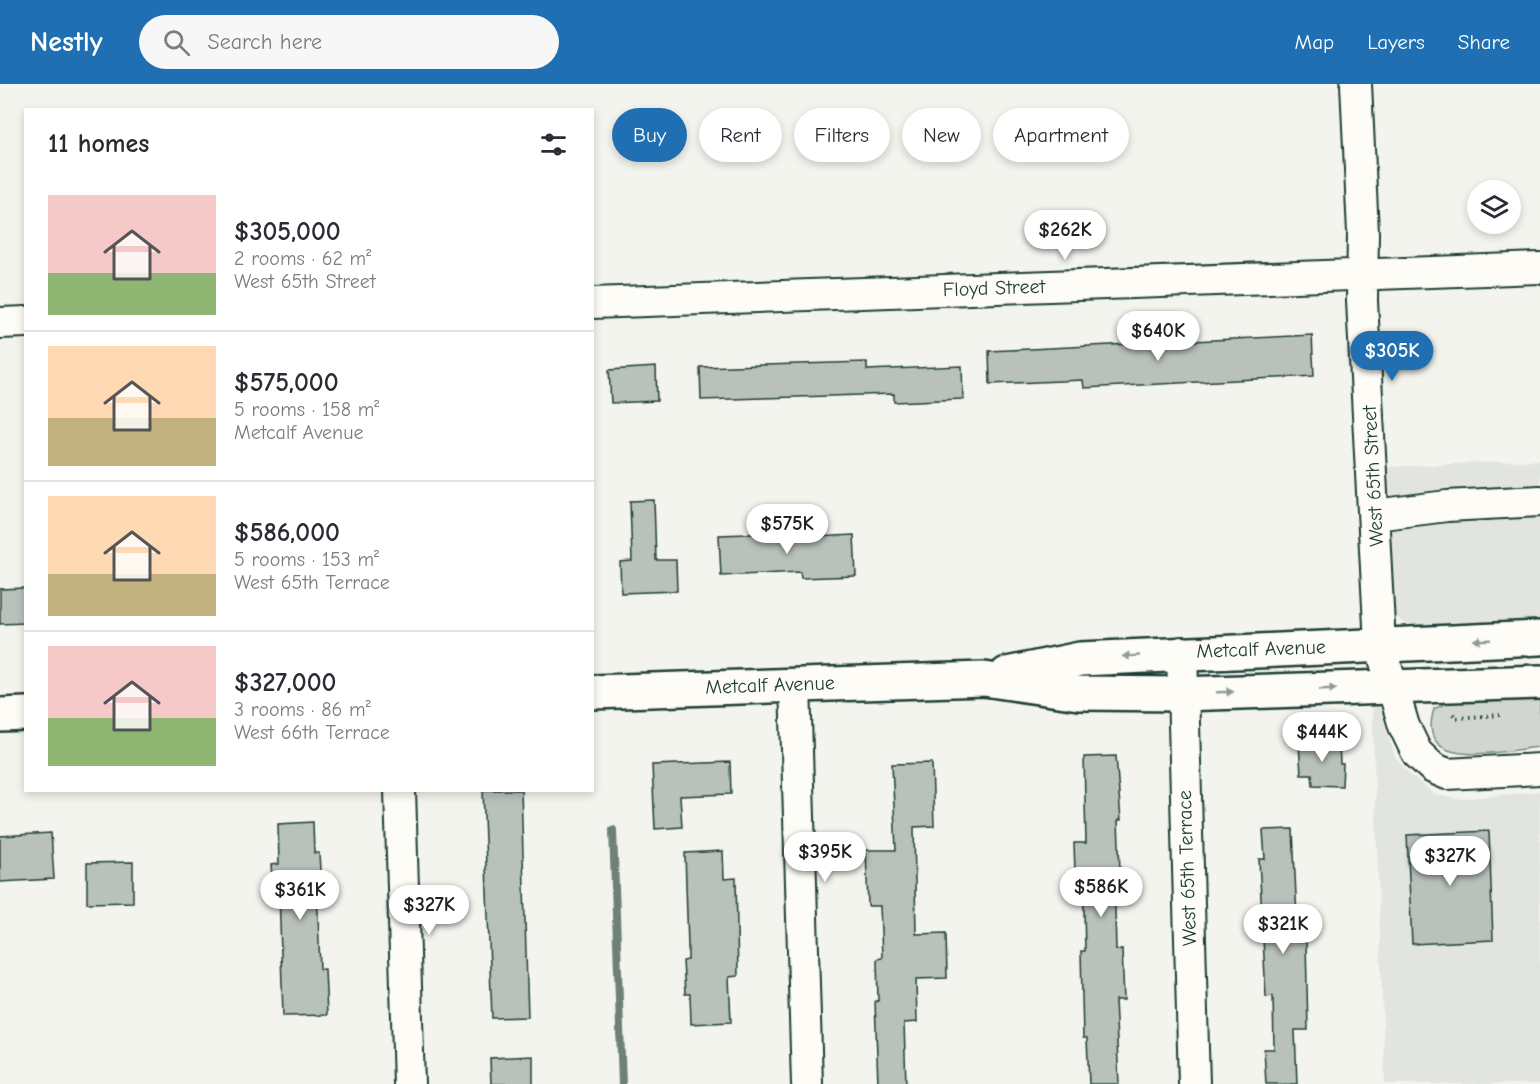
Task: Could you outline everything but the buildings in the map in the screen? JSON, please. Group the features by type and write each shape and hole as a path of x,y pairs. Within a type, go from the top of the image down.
{"main road":[{"name":"Metcalf Avenue","path":"984,679 1080,659 1182,652 1540,638"},
{"name":"Metcalf Avenue","path":"594,692 984,679 1079,693 1181,694 1540,682"},
{"path":"0,715 24,714"}],"street":[{"name":"West 65th Street","path":"1356,84 1363,233 1361,274 1380,645 1408,735 1417,753 1432,768 1447,774 1540,769"},
{"name":"Floyd Street","path":"594,303 1540,268"},
{"path":"0,323 24,322"},
{"path":"1375,515 1447,506 1540,501"},
{"name":"West 65th Terrace","path":"1182,652 1181,694 1194,1084"},
{"path":"795,684 807,1084"},
{"path":"400,792 409,1084"}],"shaded area":[{"path":"1540,460 1540,623 1416,626 1403,623 1394,615 1390,603 1385,467"},
{"path":"1540,696 1540,747 1466,754 1449,750 1437,743 1431,729 1434,709 1450,701"},
{"path":"1379,705 1395,757 1411,776 1436,795 1460,799 1540,791 1540,1084 1385,1084 1372,706"}],"waterway":[{"path":"613,830 622,1084"}]}
